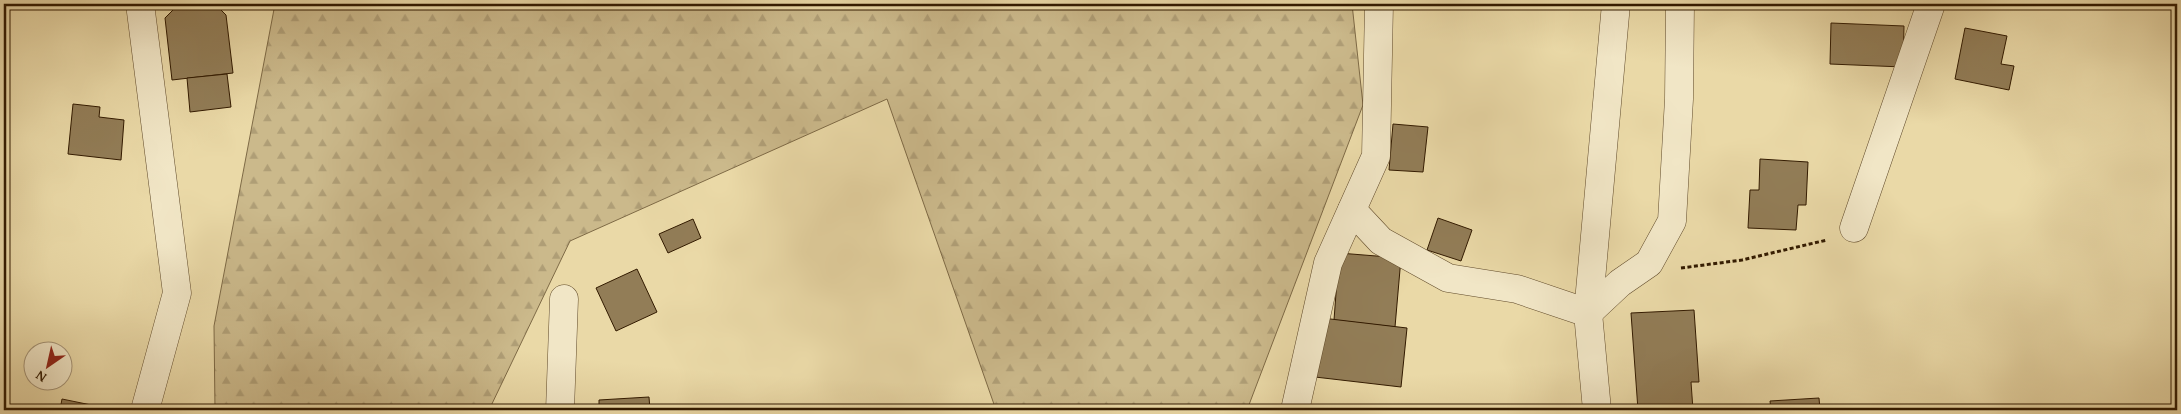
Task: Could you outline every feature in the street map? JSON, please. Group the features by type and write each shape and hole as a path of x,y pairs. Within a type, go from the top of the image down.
{"street":[{"path":"140,4 177,293 146,410"},
{"path":"1295,410 1328,263 1376,156 1379,4"},
{"path":"1598,410 1588,313 1616,4"},
{"path":"1588,313 1620,283 1649,263 1672,221 1679,99 1680,4"},
{"path":"1854,228 1931,4"},
{"path":"1352,210 1381,241 1448,278 1517,289 1588,313"},
{"path":"560,410 564,299"}],"path":[{"path":"1649,263 1680,269 1742,260 1844,236 1854,228"}],"green space":[{"path":"275,4 1352,4 1363,105 1247,410 996,410 887,99 570,241 489,410 215,410 214,326"}],"building":[{"path":"215,4 226,15 233,73 172,80 165,18 178,5"},
{"path":"1831,23 1904,26 1903,67 1830,64"},
{"path":"1965,28 2007,36 2001,64 2014,66 2009,90 1955,79"},
{"path":"227,74 231,107 190,112 187,78"},
{"path":"73,104 100,107 99,117 124,120 121,160 68,154"},
{"path":"1393,124 1428,127 1423,172 1389,170"},
{"path":"1760,159 1808,162 1806,205 1798,205 1796,230 1748,228 1750,190 1759,190"},
{"path":"1438,218 1472,230 1461,261 1427,250"},
{"path":"693,219 701,238 668,253 659,234"},
{"path":"1339,253 1401,258 1395,327 1334,320"},
{"path":"637,269 657,312 616,331 596,288"},
{"path":"1694,310 1699,382 1691,382 1693,410 1638,410 1631,313"},
{"path":"1322,318 1407,328 1401,387 1315,377"},
{"path":"649,397 650,410 599,410 599,400"},
{"path":"1819,398 1820,410 1771,410 1770,401"},
{"path":"62,399 101,407 101,410 60,410"}]}
